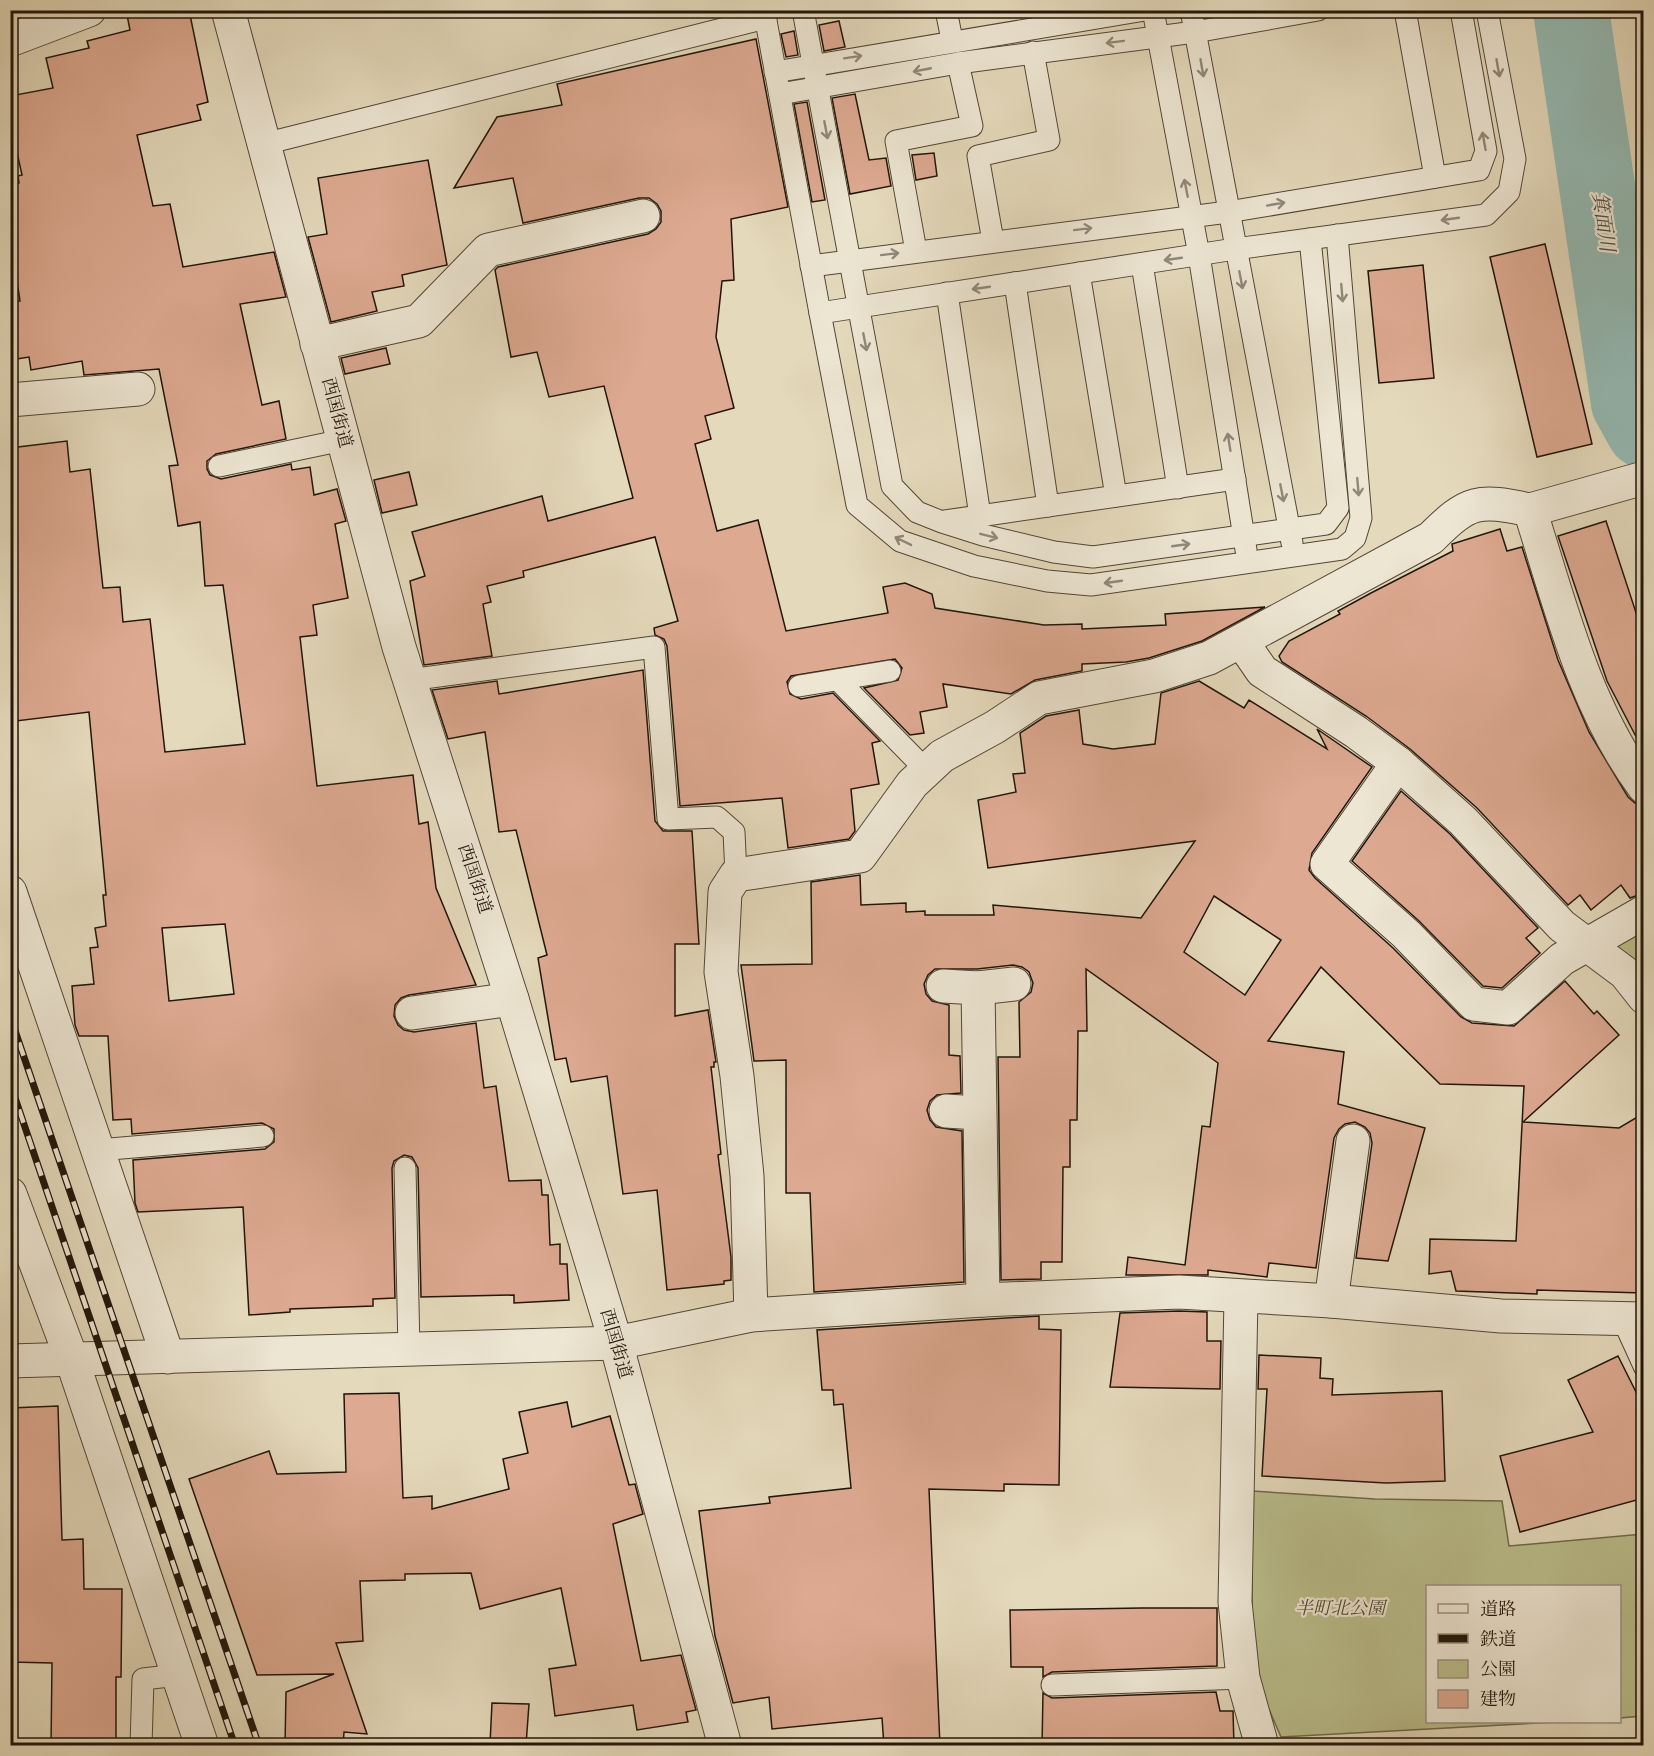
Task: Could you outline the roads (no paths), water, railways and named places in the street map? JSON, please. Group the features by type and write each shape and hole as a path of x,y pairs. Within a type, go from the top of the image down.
{"street":[{"path":"10,40 89,10"},
{"name":"西国街道","path":"228,10 409,680 512,999 616,1343 725,1746"},
{"path":"317,344 419,321 488,250 643,216"},
{"path":"10,400 138,389"},
{"path":"751,1315 747,1176 737,1076 721,972 725,892 736,875 860,856 912,784 942,756 995,727 1039,698 1154,676 1209,658 1431,538 1457,512 1491,502 1530,510 1595,489 1644,478"},
{"path":"1530,510 1592,694 1622,757 1644,787"},
{"path":"1242,642 1262,671 1356,732 1398,764 1463,821 1562,926 1625,973 1644,996"},
{"path":"1398,764 1327,864 1406,934 1474,1004 1508,1008 1562,959 1644,912"},
{"path":"10,892 168,1357"},
{"path":"943,987 978,988 1014,984"},
{"path":"978,988 978,1113 983,1300"},
{"path":"412,1013 512,999"},
{"path":"946,1111 978,1113"},
{"path":"1331,1301 1353,1141"},
{"path":"10,1194 72,1360 202,1746"},
{"path":"10,1362 616,1343 751,1315 983,1300 1179,1292 1241,1298 1331,1301 1501,1316 1633,1320"},
{"path":"1241,1298 1235,1602 1243,1678 1262,1746"}],"lane":[{"path":"803,10 892,486 918,512 942,522 1013,543 1093,557 1326,524 1338,508 1310,239"},
{"path":"946,10 952,40"},
{"path":"775,72 952,40 1026,20 1145,10"},
{"path":"1153,10 1199,255 1248,562"},
{"path":"1191,10 1294,556"},
{"path":"780,94 958,63 1195,32 1318,10"},
{"path":"1406,10 1435,177"},
{"path":"811,267 851,259 1228,212 1479,170 1486,151 1461,10"},
{"path":"819,313 1235,249 1486,215 1509,192 1515,159 1487,10"},
{"path":"264,144 765,14 856,505 900,541 974,566 1047,581 1091,585 1342,549 1355,538 1361,518 1337,235"},
{"path":"993,241 978,156 1049,140 1033,52"},
{"path":"916,251 896,141 972,126 958,63"},
{"path":"1142,264 1178,488"},
{"path":"1079,273 1116,496"},
{"path":"1014,283 1048,506"},
{"path":"947,293 980,516"},
{"path":"219,466 343,440"},
{"path":"942,522 1235,479"},
{"path":"409,680 654,647 668,819 717,817 734,832 736,875"},
{"path":"799,686 890,672"},
{"path":"838,680 927,771"},
{"path":"98,1150 263,1136"},
{"path":"405,1168 409,1349"},
{"path":"1633,1320 1644,1366"},
{"path":"141,1746 143,1680 178,1675"},
{"path":"1052,1685 1243,1678"}],"waterway":[{"name":"箕面川","path":"1571,10 1629,403 1644,430"}],"railway":[{"path":"10,1016 259,1746"},
{"path":"10,1083 235,1746"}],"park label":[{"name":"半町北公園","path":"1340,1609"}]}
